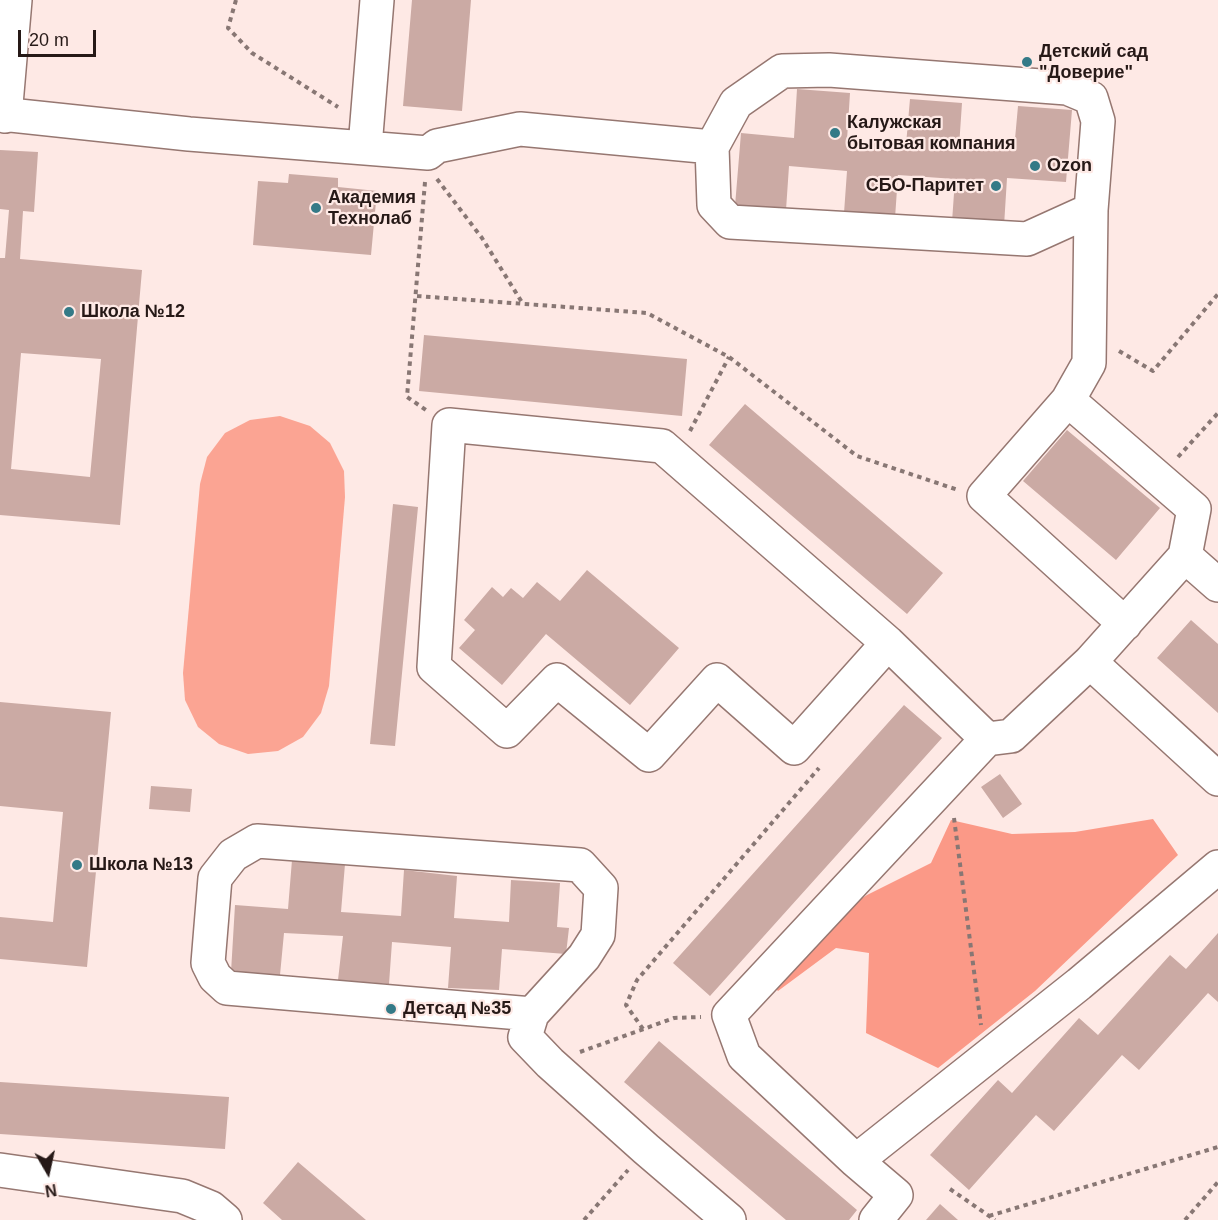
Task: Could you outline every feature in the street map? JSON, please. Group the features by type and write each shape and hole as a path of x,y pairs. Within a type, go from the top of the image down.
{"lane":[{"path":"15,0 2,115 366,136 428,153 437,146 520,129 712,147"},
{"path":"366,136 376,0"},
{"path":"1091,210 1027,239 730,222 714,205 712,147 736,103 782,71 829,70 1067,88 1091,98 1098,121 1091,210 1089,363 1068,400 984,496 1125,624"},
{"path":"876,1220 896,1195 856,1161 744,1056 729,1015 987,739 1011,736 1090,662 1185,556 1194,509 1068,400"},
{"path":"888,643 794,748 717,680 649,755 557,680 507,731 434,667 449,425 662,446 888,643 987,739"},
{"path":"1185,556 1218,585"},
{"path":"1090,662 1218,779"},
{"path":"532,1014 226,988 215,977 208,963 215,878 232,855 257,841 580,865 601,888 598,935 584,957 532,1014 525,1037 550,1063 729,1220"},
{"path":"856,1161 1079,984 1218,867"},
{"path":"0,1170 182,1196 211,1208 225,1220"}],"path":[{"path":"236,0 228,28 252,53 366,136"},
{"path":"428,153 407,397 449,425"},
{"path":"428,153 435,176 482,238 523,304"},
{"path":"1109,345 1153,371 1218,294"},
{"path":"417,296 647,313 729,357 857,456 965,492"},
{"path":"675,458 729,357"},
{"path":"1159,479 1218,413"},
{"path":"643,1029 626,1005 637,980 824,762"},
{"path":"949,779 986,1058"},
{"path":"550,1063 674,1018 729,1015"},
{"path":"989,1216 1218,1147"},
{"path":"584,1220 646,1149"},
{"path":"1185,1220 1218,1182"},
{"path":"950,1189 995,1220"}],"shaded area":[{"path":"280,416 310,426 330,443 344,471 345,497 329,686 321,713 303,737 278,751 248,754 219,744 198,727 185,700 183,673 200,484 207,457 225,433 250,420"},
{"path":"1153,819 1178,855 1035,991 938,1068 866,1033 869,953 836,948 778,991 754,967 867,895 931,863 951,820 1012,834 1075,832"}],"building":[{"path":"412,0 471,0 462,111 403,106"},
{"path":"797,89 850,93 847,140 906,145 910,99 962,103 959,147 1014,150 1018,106 1072,110 1066,182 1007,178 1004,226 952,222 955,179 898,175 895,218 844,213 847,171 789,166 786,210 735,206 741,133 794,138"},
{"name":"Школа №12","path":"0,150 38,152 34,212 23,211 20,259 142,270 120,525 0,515 0,258 5,258 9,210 0,209","holes":["21,353 101,359 90,477 11,469"]},
{"name":"Академия Технолаб","path":"289,174 338,178 338,187 377,191 371,255 253,245 258,181 288,183"},
{"path":"424,335 687,359 682,416 419,391"},
{"path":"745,404 943,573 907,614 709,445"},
{"path":"1067,430 1160,508 1116,560 1023,481"},
{"path":"393,504 418,507 395,746 370,744"},
{"path":"587,570 679,648 630,705 546,634 502,685 459,648 475,630 464,620 492,587 503,597 511,588 523,598 537,582 560,601"},
{"path":"1191,620 1218,644 1218,713 1157,658"},
{"name":"Школа №13","path":"0,702 111,712 87,967 0,959 0,917 53,922 63,812 0,806"},
{"path":"904,705 942,738 710,996 673,963"},
{"path":"1000,774 1022,804 1003,818 981,787"},
{"path":"151,786 192,789 190,812 149,809"},
{"path":"292,860 345,864 341,912 401,916 404,870 457,876 454,918 509,922 511,880 560,883 557,927 569,928 566,954 502,949 499,990 448,988 451,947 392,942 389,984 338,980 343,936 284,933 280,975 231,972 235,905 288,909"},
{"path":"1218,933 1218,1002 1208,993 1139,1070 1122,1055 1054,1131 1036,1115 969,1190 930,1155 998,1080 1012,1093 1079,1018 1098,1035 1170,955 1186,969"},
{"path":"659,1041 857,1210 849,1220 786,1220 624,1082"},
{"path":"0,1082 229,1097 225,1149 0,1134"},
{"path":"298,1162 366,1220 282,1220 263,1203"},
{"path":"940,1204 958,1220 926,1220"}],"place":[{"name":"Детский сад \"Доверие\"","path":"1027,62"},
{"name":"Калужская бытовая компания","path":"835,133"},
{"name":"Ozon","path":"1035,166"},
{"name":"СБО-Паритет","path":"996,186"},
{"name":"Академия Технолаб","path":"316,208"},
{"name":"Школа №12","path":"69,312"},
{"name":"Школа №13","path":"77,865"},
{"name":"Детсад №35","path":"391,1009"}]}
